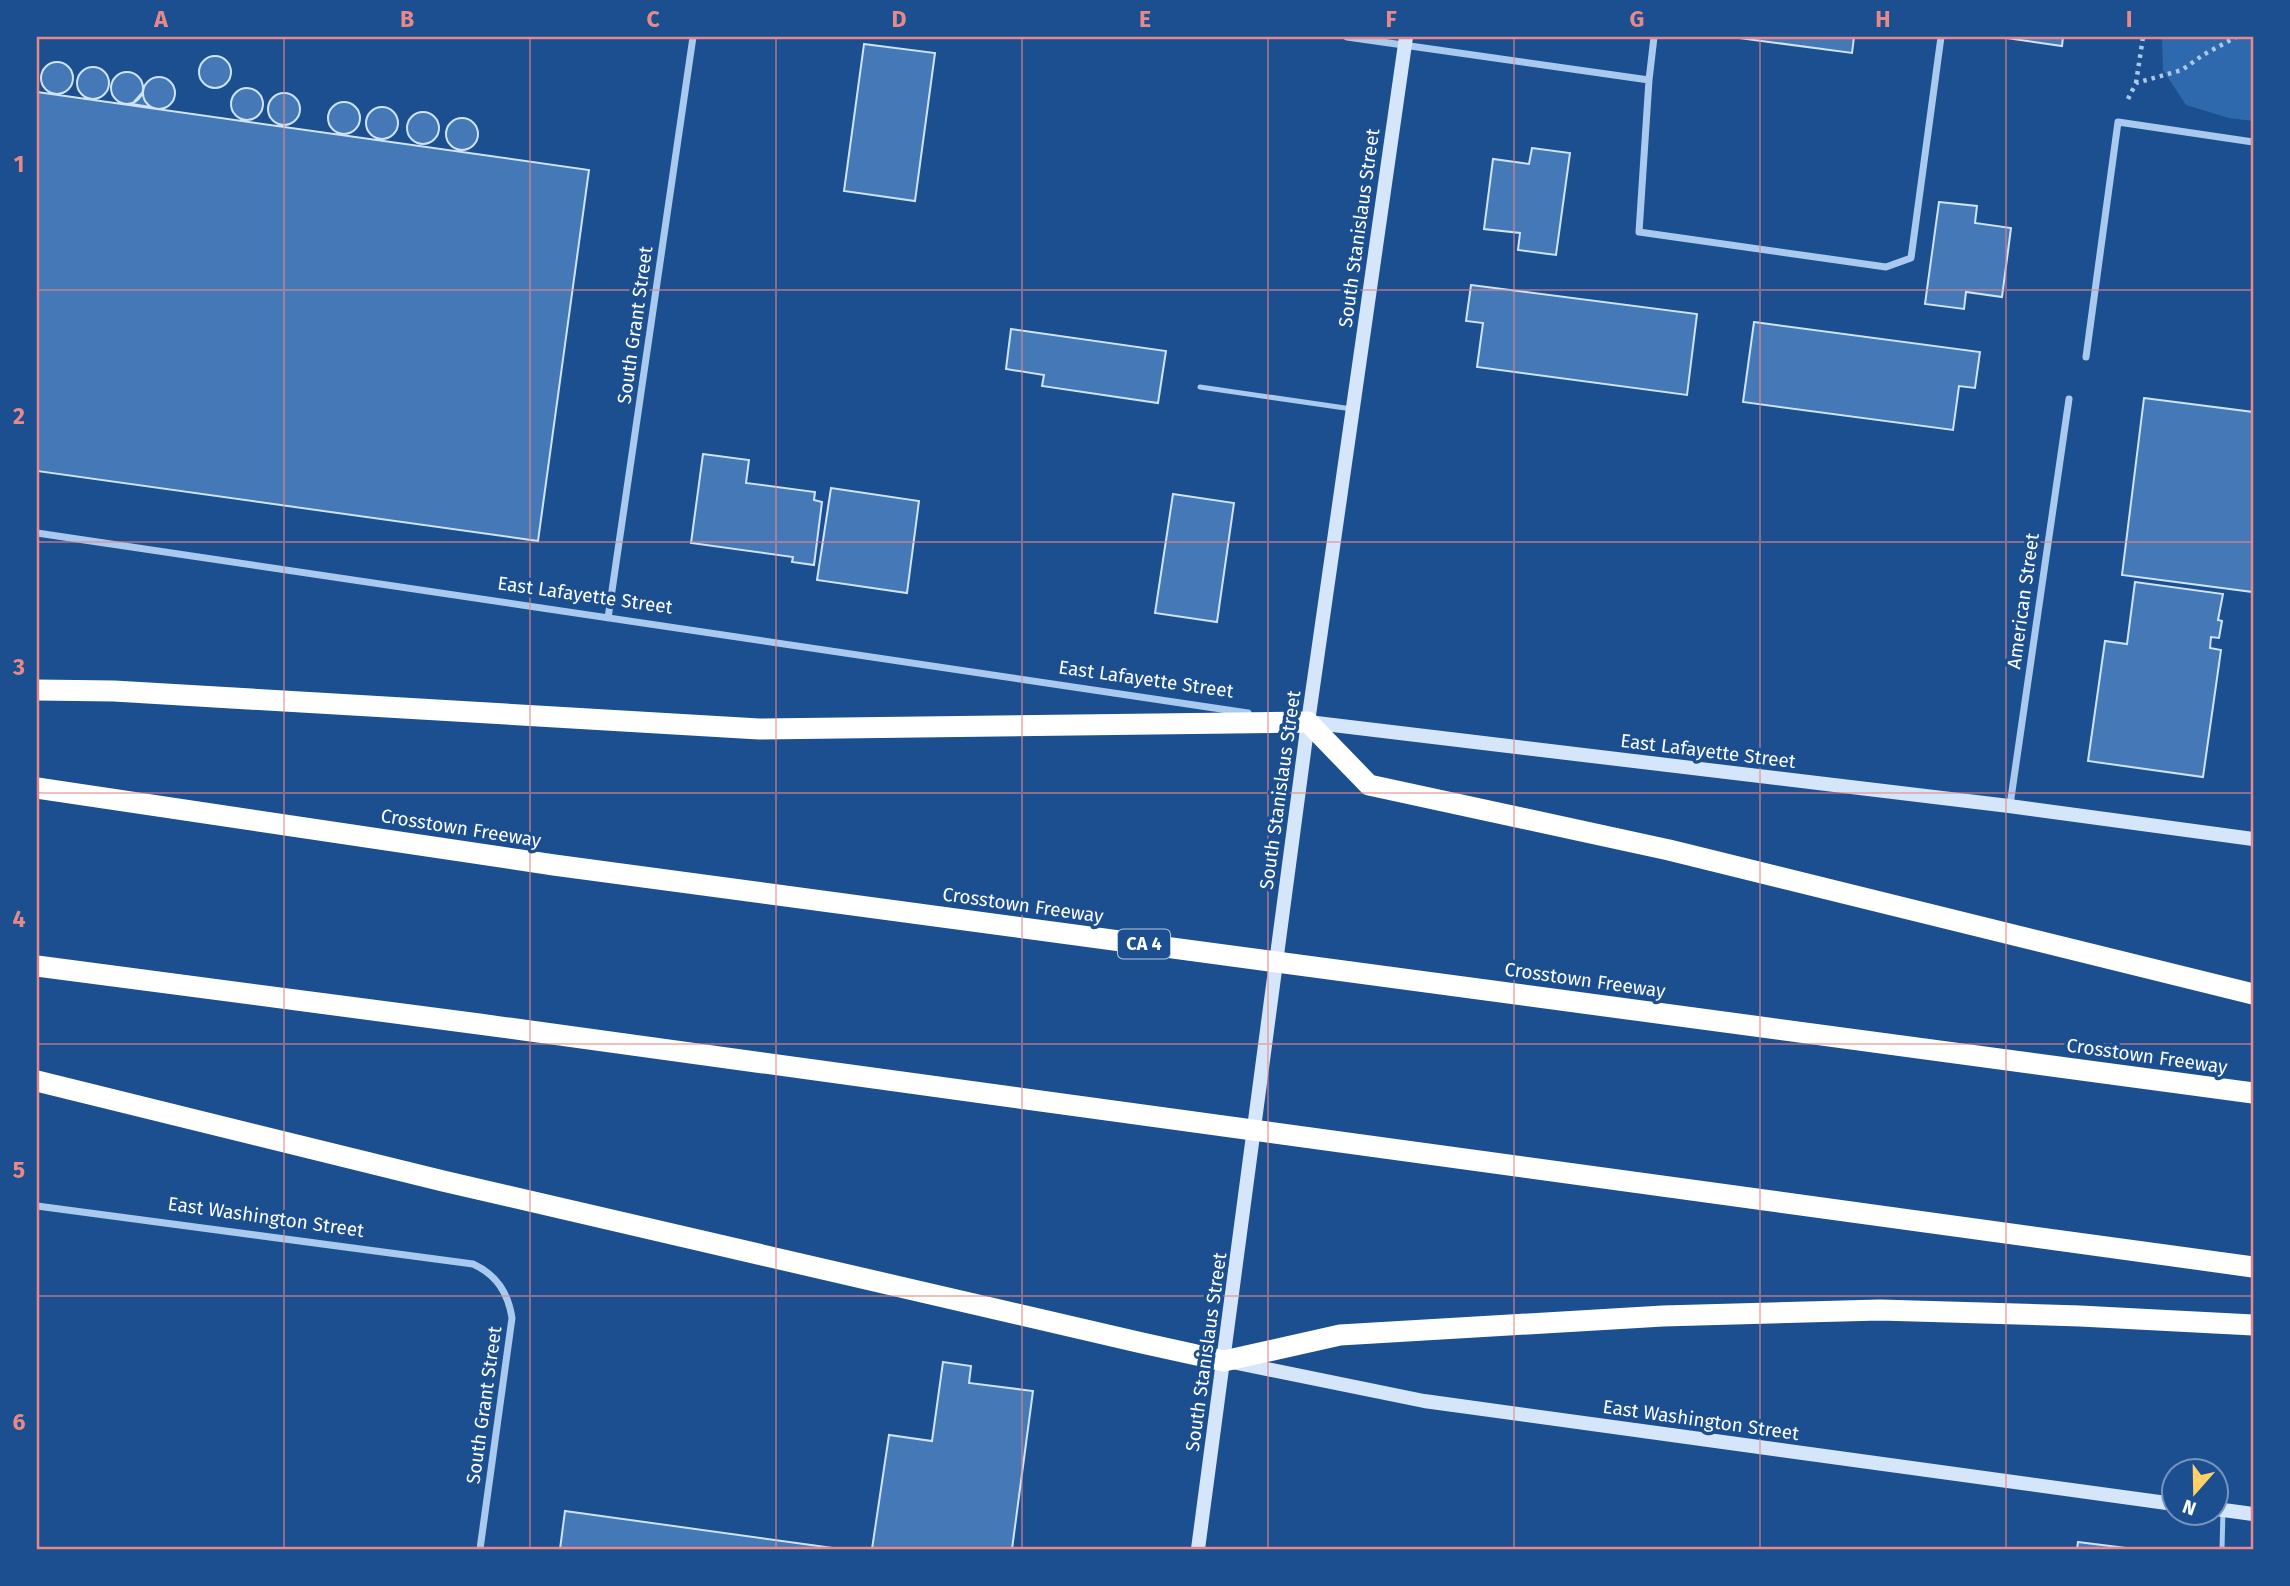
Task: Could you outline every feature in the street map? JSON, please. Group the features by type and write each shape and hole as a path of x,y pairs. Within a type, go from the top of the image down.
{"highway":[{"path":"37,690 128,692 759,729 1308,722 1369,785 1670,850 2253,994"},
{"name":"Crosstown Freeway","path":"37,788 568,867 2253,1093"},
{"path":"37,966 2253,1267"},
{"path":"37,1081 443,1181 1224,1361 1340,1335 1663,1316 1880,1310 2253,1325"}],"street":[{"name":"South Grant Street","path":"608,618 693,37"},
{"path":"1347,37 1405,41 1649,80"},
{"path":"1654,37 1639,232 1886,267 1911,258 1941,37"},
{"name":"South Stanislaus Street","path":"1198,1549 1308,722 1405,41"},
{"path":"2086,357 2118,122 2253,142"},
{"name":"American Street","path":"2009,806 2069,399"},
{"name":"East Lafayette Street","path":"37,533 1308,722 2009,806 2253,839"},
{"name":"East Washington Street","path":"37,1206 473,1265 488,1271"},
{"name":"South Grant Street","path":"480,1549 512,1318 509,1297 488,1271"},
{"name":"East Washington Street","path":"1224,1361 1424,1401 2160,1502"},
{"path":"2230,1511 2253,1514"}],"lane":[{"path":"1200,387 1352,409"},
{"path":"2221,1526 2222,1549"}],"path":[{"path":"2118,122 2136,83 2143,37"},
{"path":"2136,83 2182,70 2236,37"}],"shaded area":[{"path":"2162,37 2253,37 2253,121 2229,118 2186,105 2163,70"}],"building":[{"path":"1732,37 1854,37 1852,53"},
{"path":"2000,37 2063,37 2062,46"},
{"path":"864,44 935,53 915,201 844,191"},
{"path":"215,56 226,61 231,72 226,83 215,88 204,83 199,72 204,61"},
{"path":"57,62 68,67 73,78 68,89 57,94 46,89 41,78 46,67"},
{"path":"93,67 104,72 109,83 104,94 93,99 82,94 77,83 82,72"},
{"path":"127,72 138,77 143,88 138,99 127,104 116,99 111,88 116,77"},
{"path":"159,77 170,82 175,93 170,104 159,109 148,104 143,93 148,82"},
{"path":"247,88 258,93 263,104 258,115 247,120 236,115 231,104 236,93"},
{"path":"37,92 589,170 538,541 37,471"},
{"path":"142,93 145,101 150,107 132,104"},
{"path":"284,93 295,98 300,109 295,120 284,125 273,120 268,109 273,98"},
{"path":"344,102 355,107 360,118 355,129 344,134 333,129 328,118 333,107"},
{"path":"382,107 393,112 398,123 393,134 382,139 371,134 366,123 371,112"},
{"path":"423,112 434,117 439,128 434,139 423,144 412,139 407,128 412,117"},
{"path":"462,118 473,123 478,134 473,145 462,150 451,145 446,134 451,123"},
{"path":"1532,148 1570,153 1556,255 1518,250 1520,233 1484,229 1493,159 1529,164"},
{"path":"1939,202 1977,206 1975,223 2011,228 2002,297 1966,292 1964,309 1925,304"},
{"path":"1471,285 1697,314 1687,395 1477,367 1483,323 1466,321"},
{"path":"1754,322 1980,352 1975,388 1959,386 1953,430 1743,402"},
{"path":"1011,329 1166,351 1158,403 1042,386 1044,375 1006,369"},
{"path":"2144,398 2253,412 2253,592 2122,575"},
{"path":"703,454 749,460 746,483 815,492 814,500 822,502 814,565 792,562 793,557 691,543"},
{"path":"831,488 919,501 907,593 817,580"},
{"path":"1173,494 1234,503 1217,622 1155,613"},
{"path":"2135,582 2223,594 2218,620 2222,621 2219,638 2211,637 2210,648 2221,650 2203,777 2088,761 2105,641 2127,644"},
{"path":"943,1362 971,1366 969,1383 1033,1391 1012,1549 872,1549 889,1435 932,1441"},
{"path":"565,1511 840,1549 560,1549"},
{"path":"2078,1542 2134,1549 2077,1549"}]}
